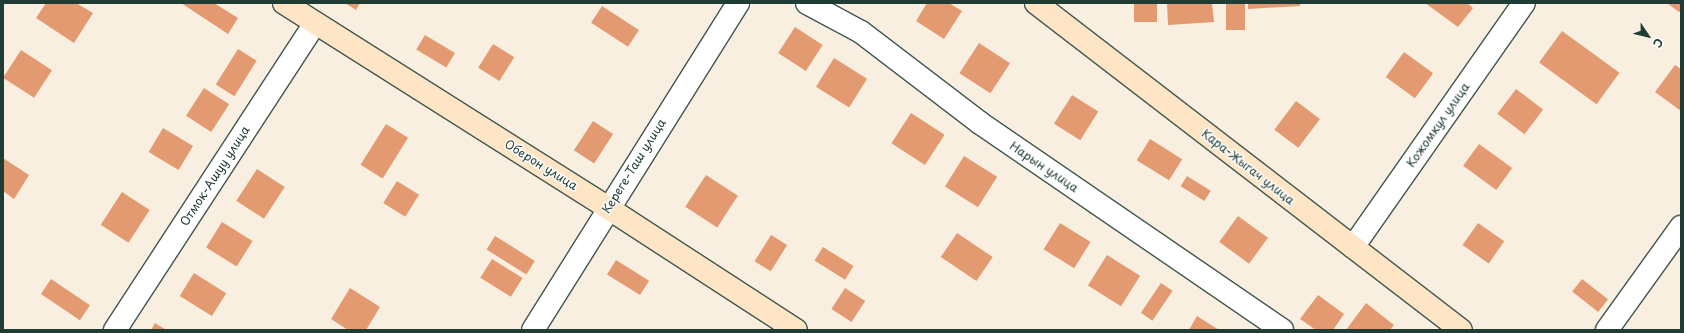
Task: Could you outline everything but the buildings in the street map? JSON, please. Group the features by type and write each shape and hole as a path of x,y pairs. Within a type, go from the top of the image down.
{"street":[{"name":"Оберон улица","path":"284,3 608,208 796,330"},
{"name":"Кереге-Таш улица","path":"533,330 608,208 738,3"},
{"name":"Нарын улица","path":"807,3 861,32 980,123 1282,330"},
{"name":"Кара-Жыгач улица","path":"1036,3 1460,330"},
{"name":"Кожомкул улица","path":"1353,247 1524,3"},
{"name":"Отмок-Ашуу улица","path":"115,330 315,23"},
{"path":"1607,330 1681,227"}]}
